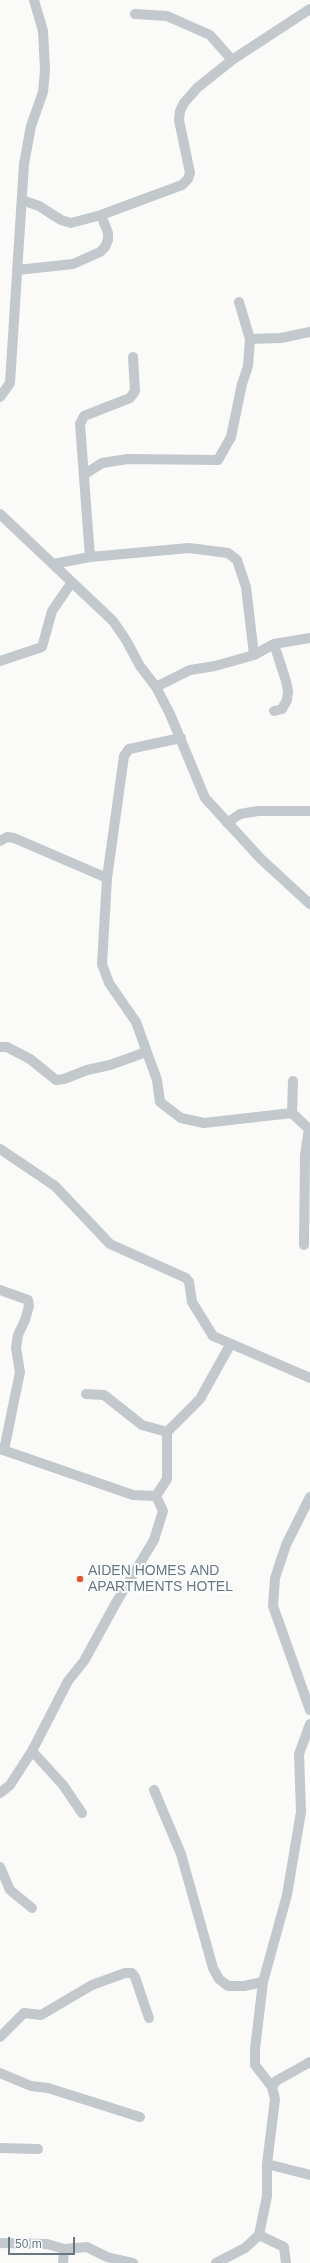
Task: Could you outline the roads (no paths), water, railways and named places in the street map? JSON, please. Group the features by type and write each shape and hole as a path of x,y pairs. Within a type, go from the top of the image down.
{"street":[{"path":"0,397 10,383 25,157 31,126 43,92 45,70 43,32 34,0"},
{"path":"22,200 39,206 61,220 71,223 101,215 182,185 188,180 190,173 179,120 180,111 184,102 197,88 232,60 310,9"},
{"path":"135,14 168,16 210,35 232,60"},
{"path":"17,270 74,264 100,252 105,247 108,240 108,233 101,215"},
{"path":"85,474 102,463 128,459 218,460 231,438 242,384 248,366 250,339 239,302"},
{"path":"250,339 281,338 310,332"},
{"path":"90,556 85,474 80,424 84,416 130,398 135,391 133,357"},
{"path":"0,514 113,621 126,640 140,666 156,687 181,738 205,798 261,859 310,904"},
{"path":"53,564 90,556 189,548 228,553 237,560 246,587 254,655"},
{"path":"0,661 42,647 52,611 72,582"},
{"path":"156,687 190,670 215,666 254,655 274,644 310,638"},
{"path":"274,644 286,680 288,691 287,700 282,709 274,711"},
{"path":"181,738 129,750 124,756 107,878 102,964 109,983 136,1022 157,1080 160,1102 181,1118 204,1123 292,1113"},
{"path":"227,823 240,814 258,811 310,812"},
{"path":"0,841 7,836 14,838 107,878"},
{"path":"0,1047 7,1047 30,1059 56,1080 64,1079 87,1070 110,1065 146,1052"},
{"path":"293,1081 292,1113 309,1129 305,1155 304,1245"},
{"path":"0,1149 55,1186 110,1244 186,1278 189,1282 192,1302 209,1331 230,1345 310,1378"},
{"path":"0,1290 28,1300 29,1306 25,1320 18,1335 16,1348 20,1372 2,1449 24,1458 81,1475 133,1495 156,1496"},
{"path":"156,1496 167,1479 167,1432 200,1399 230,1345"},
{"path":"86,1394 104,1395 142,1425 167,1432"},
{"path":"0,1793 10,1785 32,1751 68,1681 84,1661 116,1601 154,1540 163,1511 156,1496"},
{"path":"310,1497 286,1545 275,1578 273,1606 310,1710"},
{"path":"216,2263 245,2248 259,2235 267,2196 267,2164 275,2099 272,2086 255,2066 255,2049 263,1982 290,1877 302,1812 299,1754 310,1724"},
{"path":"32,1751 62,1785 82,1813"},
{"path":"154,1790 181,1854 213,1968 219,1979 228,1986 244,1986 263,1982"},
{"path":"0,1867 10,1890 32,1908"},
{"path":"0,2037 24,2013 41,2015 92,1985 125,1973 132,1973 135,1977 149,2018"},
{"path":"272,2086 276,2081 310,2062"},
{"path":"0,2073 31,2086 48,2088 140,2117"},
{"path":"0,2148 38,2149"},
{"path":"267,2164 310,2176"},
{"path":"259,2235 284,2247 286,2263"},
{"path":"0,2243 47,2244 64,2249 87,2247 108,2258 133,2263"},
{"path":"63,2263 64,2249"}],"place":[{"name":"AIDEN HOMES AND APARTMENTS HOTEL","path":"80,1579"}]}
